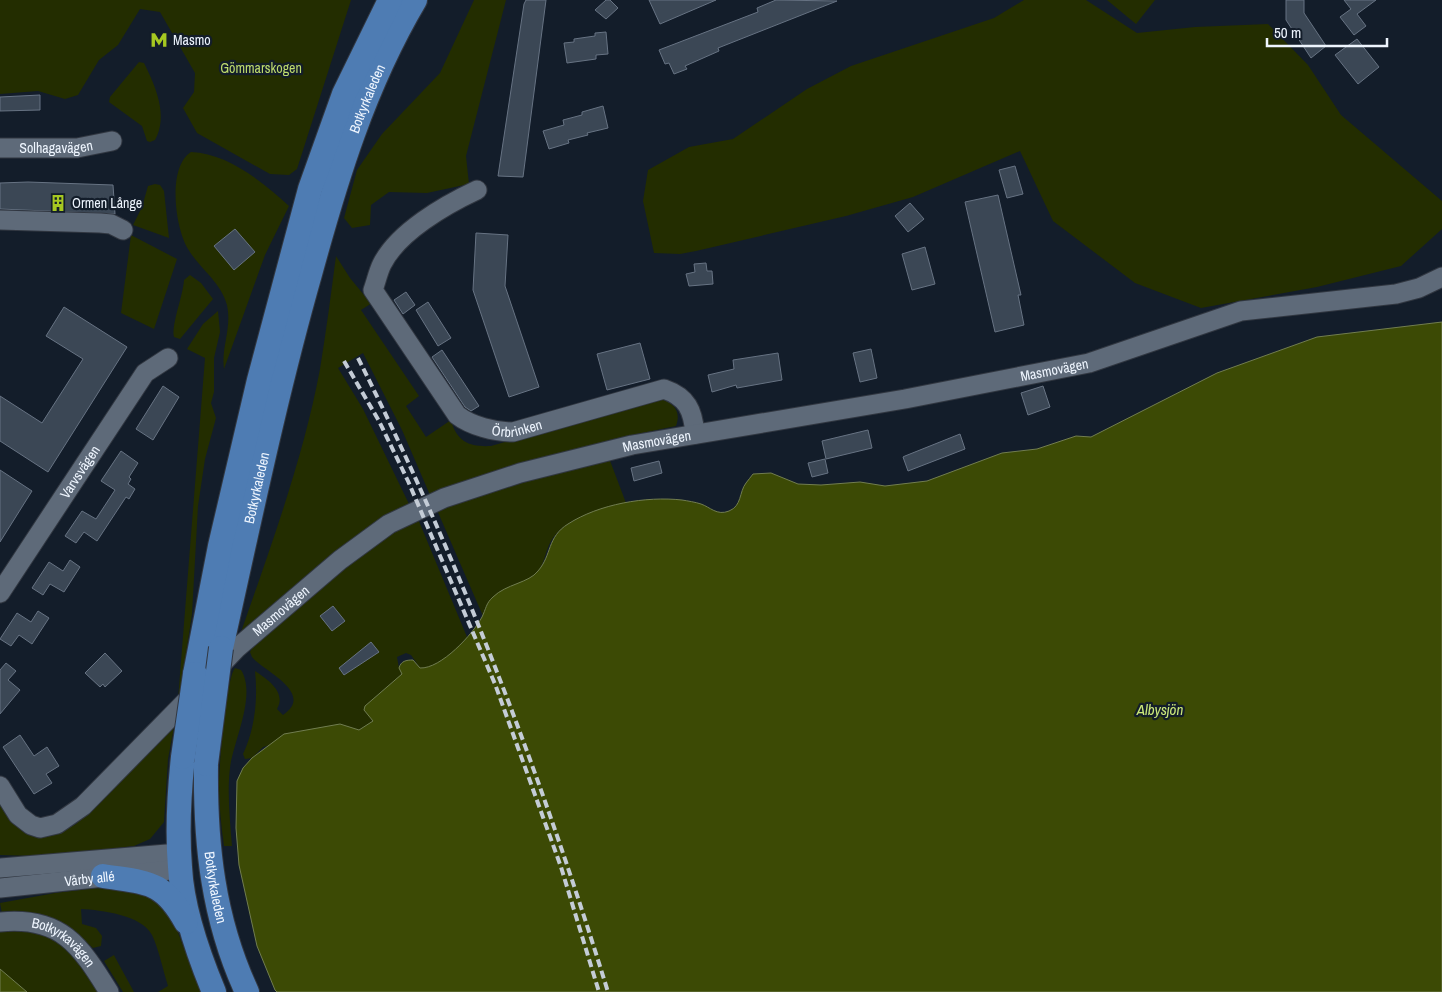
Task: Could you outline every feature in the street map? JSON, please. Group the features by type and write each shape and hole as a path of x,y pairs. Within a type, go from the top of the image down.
{"main road":[{"name":"Botkyrkaleden","path":"214,992 196,939 179,861 183,757 195,674 220,546 254,398 307,197 344,94 390,0"},
{"name":"Botkyrkaleden","path":"246,992 221,922 208,859 206,764 221,648 292,336 341,162 375,80 415,0"},
{"path":"179,861 208,859"},
{"path":"104,876 152,885 164,891 176,904 196,939"}],"street":[{"name":"Solhagavägen","path":"0,148 77,148 112,140"},
{"name":"Örbrinken","path":"476,190 437,211 397,244 382,264 373,290 457,415 464,420 504,432 513,432 664,389 677,394 688,404 694,418 695,434"},
{"path":"0,220 100,223 123,230"},
{"name":"Masmovägen","path":"0,786 18,815 31,825 45,828 65,820 83,806 171,718 233,651 340,560 389,524 444,498 520,473 632,445 905,400 1088,362 1225,314 1257,308 1396,294 1419,288 1442,277"},
{"name":"Varvsvägen","path":"0,594 145,372 168,358"},
{"name":"Vårby allé","path":"0,868 179,861"},
{"name":"Vårby allé","path":"0,888 104,876 179,861"},
{"name":"Botkyrkavägen","path":"0,922 13,921 47,925 65,935 86,955 109,992"}],"green space":[{"name":"Gömmarskogen","path":"0,0 351,0 297,169 289,175 270,174 197,133 183,108 194,92 195,73 160,12 140,9 118,45 99,60 78,95 65,99 38,91 0,94"},
{"path":"474,0 506,0 466,156 469,184 427,193 389,192 371,205 370,225 352,228 344,218 357,170 382,134 440,73"},
{"path":"1024,0 1086,0 1137,33 1195,27 1268,24 1308,65 1341,115 1442,201 1442,229 1401,266 1317,287 1201,308 1135,283 1053,221 1020,151 913,197 846,216 696,251 680,254 654,253 643,201 648,170 689,147 733,139 807,89 851,66 994,18"},
{"path":"1107,0 1155,0 1136,24"},
{"path":"139,62 144,63 156,91 161,111 159,131 155,140 150,142 147,141 142,126 109,102 110,97"},
{"path":"191,152 218,157 244,170 289,206 265,255 224,369 223,361 228,322 227,305 220,289 188,249 183,239 177,213 176,184 183,160"},
{"path":"160,185 164,191 169,238 133,225 142,207 148,186"},
{"path":"131,235 177,259 154,329 121,313"},
{"path":"336,256 364,295 369,295 372,303 361,310 419,396 406,406 426,437 451,420 461,439 477,446 491,446 657,398 674,407 677,411 678,420 676,426 613,439 430,495 402,430 363,353 338,368 363,409 409,504 240,635 274,537 305,437 320,369"},
{"path":"190,275 201,283 213,299 180,339 174,337 174,325 184,280"},
{"path":"218,311 220,332 214,358 214,392 211,403 216,418 205,459 198,506 192,614 177,712 205,358 187,349 203,324"},
{"path":"609,458 626,503 584,515 565,526 551,541 542,565 537,572 522,583 498,594 486,606 483,616 437,510"},
{"path":"418,519 467,637 446,658 427,667 420,668 411,655 406,653 397,657 402,674 365,706 364,710 373,721 359,730 340,724 263,747 252,758 245,759 243,754 255,713 255,671 270,682 278,692 279,703 277,709 283,715 292,707 293,698 290,690 284,683 252,657 250,652 252,648 353,560 396,530"},
{"path":"235,668 241,670 245,680 246,692 243,719 232,757 229,778 232,846 224,846 219,775 226,705"},
{"path":"174,727 168,759 164,822 150,839 134,846 84,852 36,856 0,855 0,800 34,836 58,834 76,824"},
{"path":"96,888 147,892 172,917 201,992 158,992 168,986 152,935 147,928 130,918 110,912 81,909 82,924 96,928 102,936 101,946 93,948 71,930 52,919 31,915 2,914 0,903"},
{"path":"0,930 35,932 60,943 80,963 99,992 27,992 0,969"},
{"path":"114,955 134,992 123,992 104,961"}],"water":[{"name":"Albysjön","path":"1442,322 1442,992 277,992 275,990 257,946 239,865 236,828 237,781 243,768 252,758 284,734 340,724 359,730 373,721 364,710 365,706 402,674 399,668 402,662 413,660 420,668 428,667 437,663 456,649 478,624 491,599 504,589 534,575 546,559 556,535 561,529 580,517 623,503 653,499 689,501 701,504 717,512 725,512 736,506 744,487 753,474 771,473 798,484 821,485 860,482 885,486 927,481 1002,453 1037,449 1076,436 1091,437 1217,373 1317,337"},
{"path":"0,969 27,992 0,992"}],"building":[{"path":"526,0 546,0 523,177 498,176 524,4"},
{"path":"606,0 610,0 618,8 606,19 595,10"},
{"path":"649,0 716,0 660,24"},
{"path":"776,0 837,1 718,48 719,51 685,66 687,69 674,74 669,63 665,64 659,50 758,12 757,8"},
{"path":"1286,0 1304,0 1304,13 1326,46 1311,58 1286,20"},
{"path":"1344,0 1376,0 1357,14 1366,26 1354,35 1340,17 1351,9"},
{"path":"606,32 608,54 596,55 596,59 567,63 564,43 574,42 574,39 595,36 595,33"},
{"path":"1357,39 1379,67 1358,84 1335,55"},
{"path":"40,95 40,110 0,111 0,97"},
{"path":"603,106 608,128 587,133 588,135 568,140 569,143 549,149 543,131 564,125 563,120 582,115 582,112"},
{"path":"1015,166 1023,194 1007,198 999,170"},
{"name":"Ormen Långe","path":"0,183 113,185 115,214 0,209"},
{"path":"998,195 1021,295 1018,295 1024,325 995,332 965,202"},
{"path":"910,203 924,219 908,232 895,216"},
{"path":"235,229 255,252 234,270 214,246"},
{"path":"476,233 508,235 505,286 539,387 509,397 473,290"},
{"path":"925,247 935,284 912,290 902,254"},
{"path":"706,263 707,271 712,271 713,284 689,286 686,274 695,272 694,264"},
{"path":"406,292 415,305 403,314 394,300"},
{"path":"428,302 451,338 438,346 416,310"},
{"path":"64,307 127,347 48,472 0,441 0,396 42,423 83,359 46,336"},
{"path":"640,343 650,379 607,390 597,354"},
{"path":"871,349 877,378 860,382 853,353"},
{"path":"442,350 479,406 471,411 465,407 432,357"},
{"path":"778,353 782,380 737,388 736,385 712,392 708,375 734,369 733,360"},
{"path":"163,386 179,397 153,440 136,429"},
{"path":"1043,386 1050,407 1028,415 1021,393"},
{"path":"868,430 872,448 826,459 822,441"},
{"path":"960,434 965,449 908,471 903,457"},
{"path":"121,451 138,463 129,477 131,479 128,484 135,489 129,499 126,497 97,541 84,532 76,543 65,536 82,511 96,519 115,490 101,481"},
{"path":"825,459 828,473 812,477 808,463"},
{"path":"659,461 662,473 634,481 631,468"},
{"path":"0,470 32,491 0,542"},
{"path":"70,560 80,567 64,592 50,584 43,595 32,588 49,562 63,571"},
{"path":"333,606 345,621 332,631 320,616"},
{"path":"38,611 49,618 32,644 19,635 11,646 0,639 17,613 31,622"},
{"path":"371,642 379,652 344,675 339,668"},
{"path":"105,653 122,671 105,687 103,684 100,687 85,673"},
{"path":"6,663 16,671 8,680 20,690 0,714 0,670"},
{"path":"20,735 34,756 47,747 59,766 46,774 52,783 34,794 3,747"}],"railway":[{"path":"358,358 431,512 496,670 555,830 608,992"},
{"path":"344,361 379,421 408,481 495,684 561,867 599,992"}],"place":[{"name":"Masmo","path":"159,40"},
{"name":"Ormen Långe","path":"58,203"}]}
